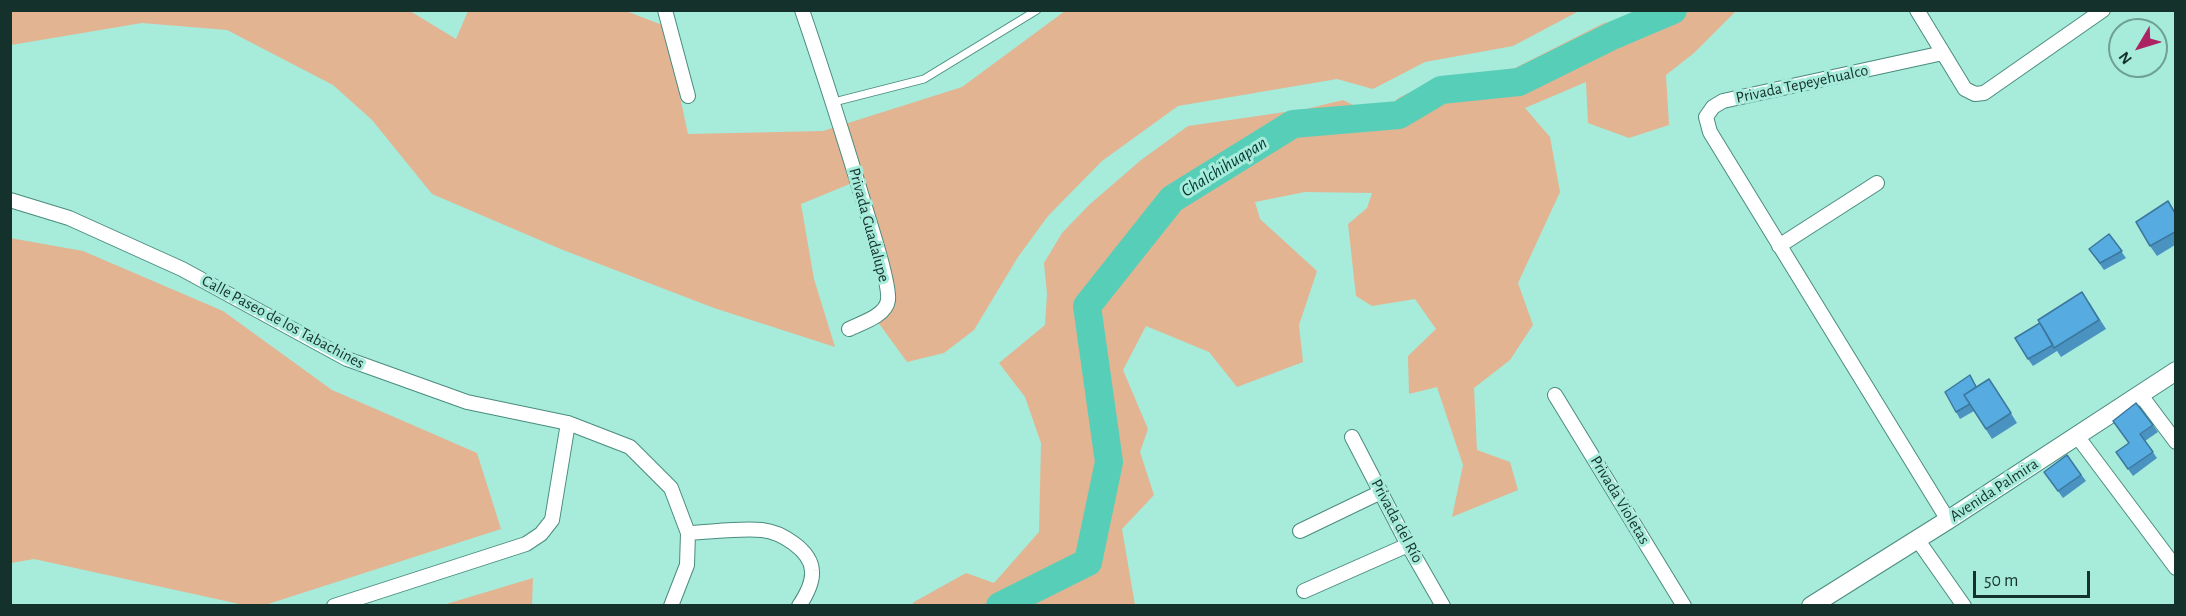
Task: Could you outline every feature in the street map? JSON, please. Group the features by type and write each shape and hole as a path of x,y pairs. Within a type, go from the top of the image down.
{"main road":[{"name":"Avenida Palmira","path":"1810,606 1948,520 2175,370"}],"street":[{"path":"665,10 688,96"},
{"name":"Privada Guadalupe","path":"802,10 834,102 878,250 888,301 881,313 849,329"},
{"path":"1917,10 1965,89 1975,94 1984,93 2103,10"},
{"name":"Privada Tepeyehualco","path":"1943,53 1723,101 1713,107 1706,117 1710,132 1948,520"},
{"path":"1779,246 1877,183"},
{"name":"Calle Paseo de los Tabachines","path":"10,200 69,218 182,269 347,359 467,402 568,423 630,447 671,488 688,532 687,565 671,606"},
{"path":"2140,394 2175,442"},
{"name":"Privada Violetas","path":"1556,395 1684,606"},
{"path":"334,606 526,544 541,534 552,520 568,423"},
{"path":"2077,436 2175,568"},
{"name":"Privada del Río","path":"1352,437 1408,545 1443,606"},
{"path":"1300,531 1381,492"},
{"path":"688,532 763,530 787,538 805,553 812,571 806,596 799,606"},
{"path":"1917,539 1964,606"},
{"path":"1304,591 1408,545"}],"lane":[{"path":"834,102 924,79 1037,10"}],"shaded area":[{"path":"11,11 410,11 456,39 468,11 626,11 665,26 688,134 823,131 962,87 1065,11 1579,11 1513,46 1425,62 1373,89 1337,79 1178,106 1102,161 1048,216 1018,257 974,330 944,353 907,362 872,314 892,290 857,181 801,204 814,279 835,347 714,308 563,250 432,194 372,120 333,85 227,30 142,23 11,45"},
{"path":"1661,11 1736,11 1694,53 1666,75 1669,125 1629,138 1588,123 1586,82 1525,108 1550,137 1560,192 1518,283 1533,325 1510,360 1474,388 1477,450 1510,462 1518,490 1452,517 1463,465 1437,387 1409,394 1408,356 1436,329 1415,299 1372,306 1356,296 1348,224 1367,208 1372,193 1305,192 1255,202 1260,219 1317,271 1299,325 1303,362 1237,387 1209,352 1146,326 1123,370 1148,429 1140,452 1154,495 1122,529 1135,605 912,605 966,573 994,583 1039,532 1041,443 1025,397 999,363 1045,325 1047,294 1044,263 1062,233 1089,205 1141,160 1188,126 1306,109 1343,100 1363,110 1382,111 1400,97 1437,80 1515,68 1604,23"},
{"path":"10,238 83,251 223,311 332,390 477,453 501,529 265,605 244,605 34,559 11,563"},
{"path":"533,578 532,605 443,605"}],"building":[{"path":"2168,201 2175,213 2175,232 2150,246 2136,222"},
{"path":"2109,234 2122,251 2100,263 2089,249"},
{"path":"2082,292 2099,320 2054,348 2038,320"},
{"path":"2040,323 2053,345 2028,359 2015,338"},
{"path":"1970,375 1976,387 1964,395 1970,404 1956,412 1945,392"},
{"path":"1989,379 2011,413 1986,429 1964,395"},
{"path":"2136,403 2153,425 2140,434 2153,452 2128,469 2116,452 2129,443 2113,421"},
{"path":"2067,455 2081,475 2058,491 2044,472"}],"waterway":[{"name":"Chalchihuapan","path":"1000,606 1088,562 1109,462 1087,306 1172,199 1293,124 1399,115 1441,90 1519,82 1614,35 1673,10"}]}
